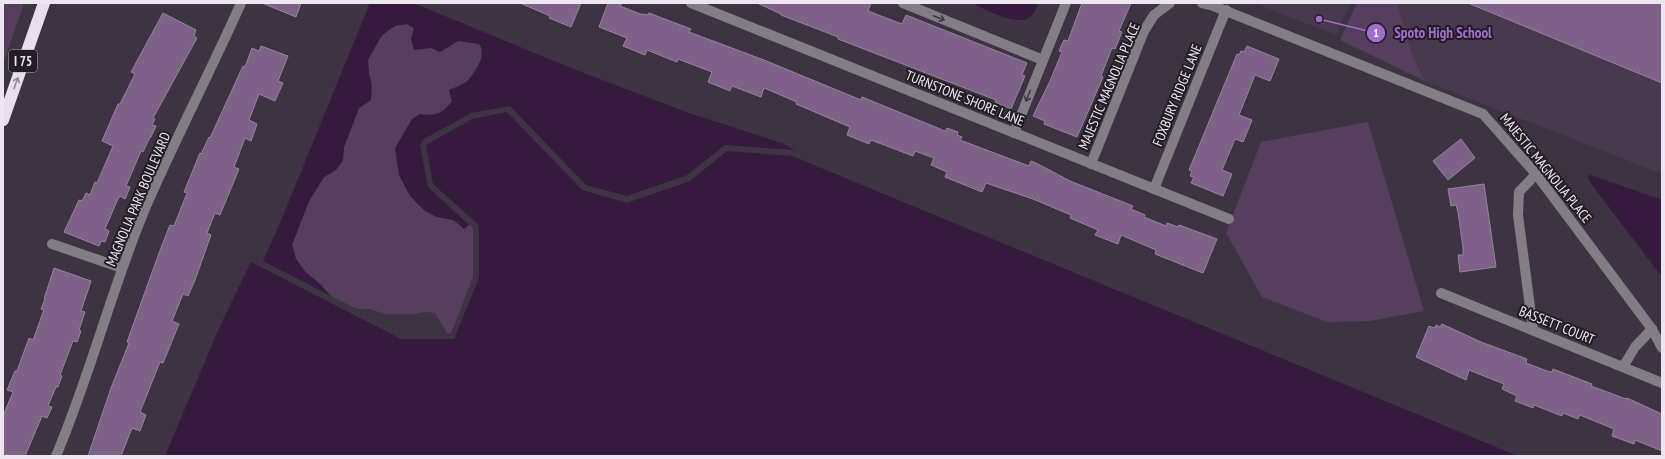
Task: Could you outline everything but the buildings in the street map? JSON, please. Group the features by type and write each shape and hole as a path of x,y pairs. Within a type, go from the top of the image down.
{"highway":[{"name":"I 75","path":"3,120 44,3"}],"street":[{"name":"MAGNOLIA PARK BOULEVARD","path":"56,456 89,371 122,268 144,211 241,3"},
{"name":"TURNSTONE SHORE LANE","path":"691,3 1229,219"},
{"path":"903,3 1043,60"},
{"path":"1014,133 1066,3"},
{"name":"MAJESTIC MAGNOLIA PLACE","path":"1091,164 1144,31 1154,15 1169,3"},
{"name":"MAJESTIC MAGNOLIA PLACE","path":"1202,3 1226,10 1483,114 1536,174 1652,329 1662,348"},
{"name":"FOXBURY RIDGE LANE","path":"1154,189 1226,10"},
{"path":"1533,330 1518,215 1519,192 1536,174"},
{"path":"52,244 122,268"},
{"name":"BASSETT COURT","path":"1441,294 1662,383"},
{"path":"1623,367 1634,347 1652,329 1662,333"}],"shaded area":[{"path":"3,3 24,3 3,64"},
{"path":"370,3 413,3 576,70 689,113 782,143 795,150 725,145 687,175 627,196 586,185 510,106 471,113 424,139 420,145 428,187 469,225 464,229 454,220 437,217 425,211 410,196 399,175 395,148 412,119 420,114 438,114 452,102 449,90 458,87 470,79 477,70 481,59 481,48 479,44 458,41 440,52 431,48 414,50 411,39 414,28 407,24 395,26 382,35 368,60 372,86 371,100 359,108 344,147 343,160 336,170 324,177 309,201 292,245 296,259 305,272 319,283 331,296 263,261"},
{"path":"972,3 1039,3 1035,11 1028,18 1016,20 1000,16"},
{"path":"1254,3 1351,3 1336,35"},
{"path":"1357,3 1397,3 1412,54 1425,81 1340,40"},
{"path":"1397,3 1662,3 1662,174 1425,81 1412,54"},
{"path":"407,24 416,30 430,46 440,52 458,41 480,44 483,49 482,58 468,81 449,90 452,102 438,113 430,115 420,114 399,175 410,194 423,209 436,216 453,221 464,229 470,225 473,229 473,277 451,333 447,333 435,313 385,314 370,309 357,309 331,296 306,272 296,259 292,245 309,201 324,177 336,170 343,160 344,147 359,108 371,100 368,63 371,53 378,42 391,28 398,25"},
{"path":"507,112 582,190 627,203 690,181 727,151 792,156 1518,456 165,456 219,328 251,262 401,339 454,339 479,278 479,225 433,184 426,145 472,119"},
{"path":"1368,122 1424,311 1370,321 1327,322 1262,297 1226,233 1261,142"},
{"path":"1591,175 1662,200 1662,277 1592,185 1588,179 1588,176"}],"place":[{"name":"Spoto High School","path":"1319,19"}]}
